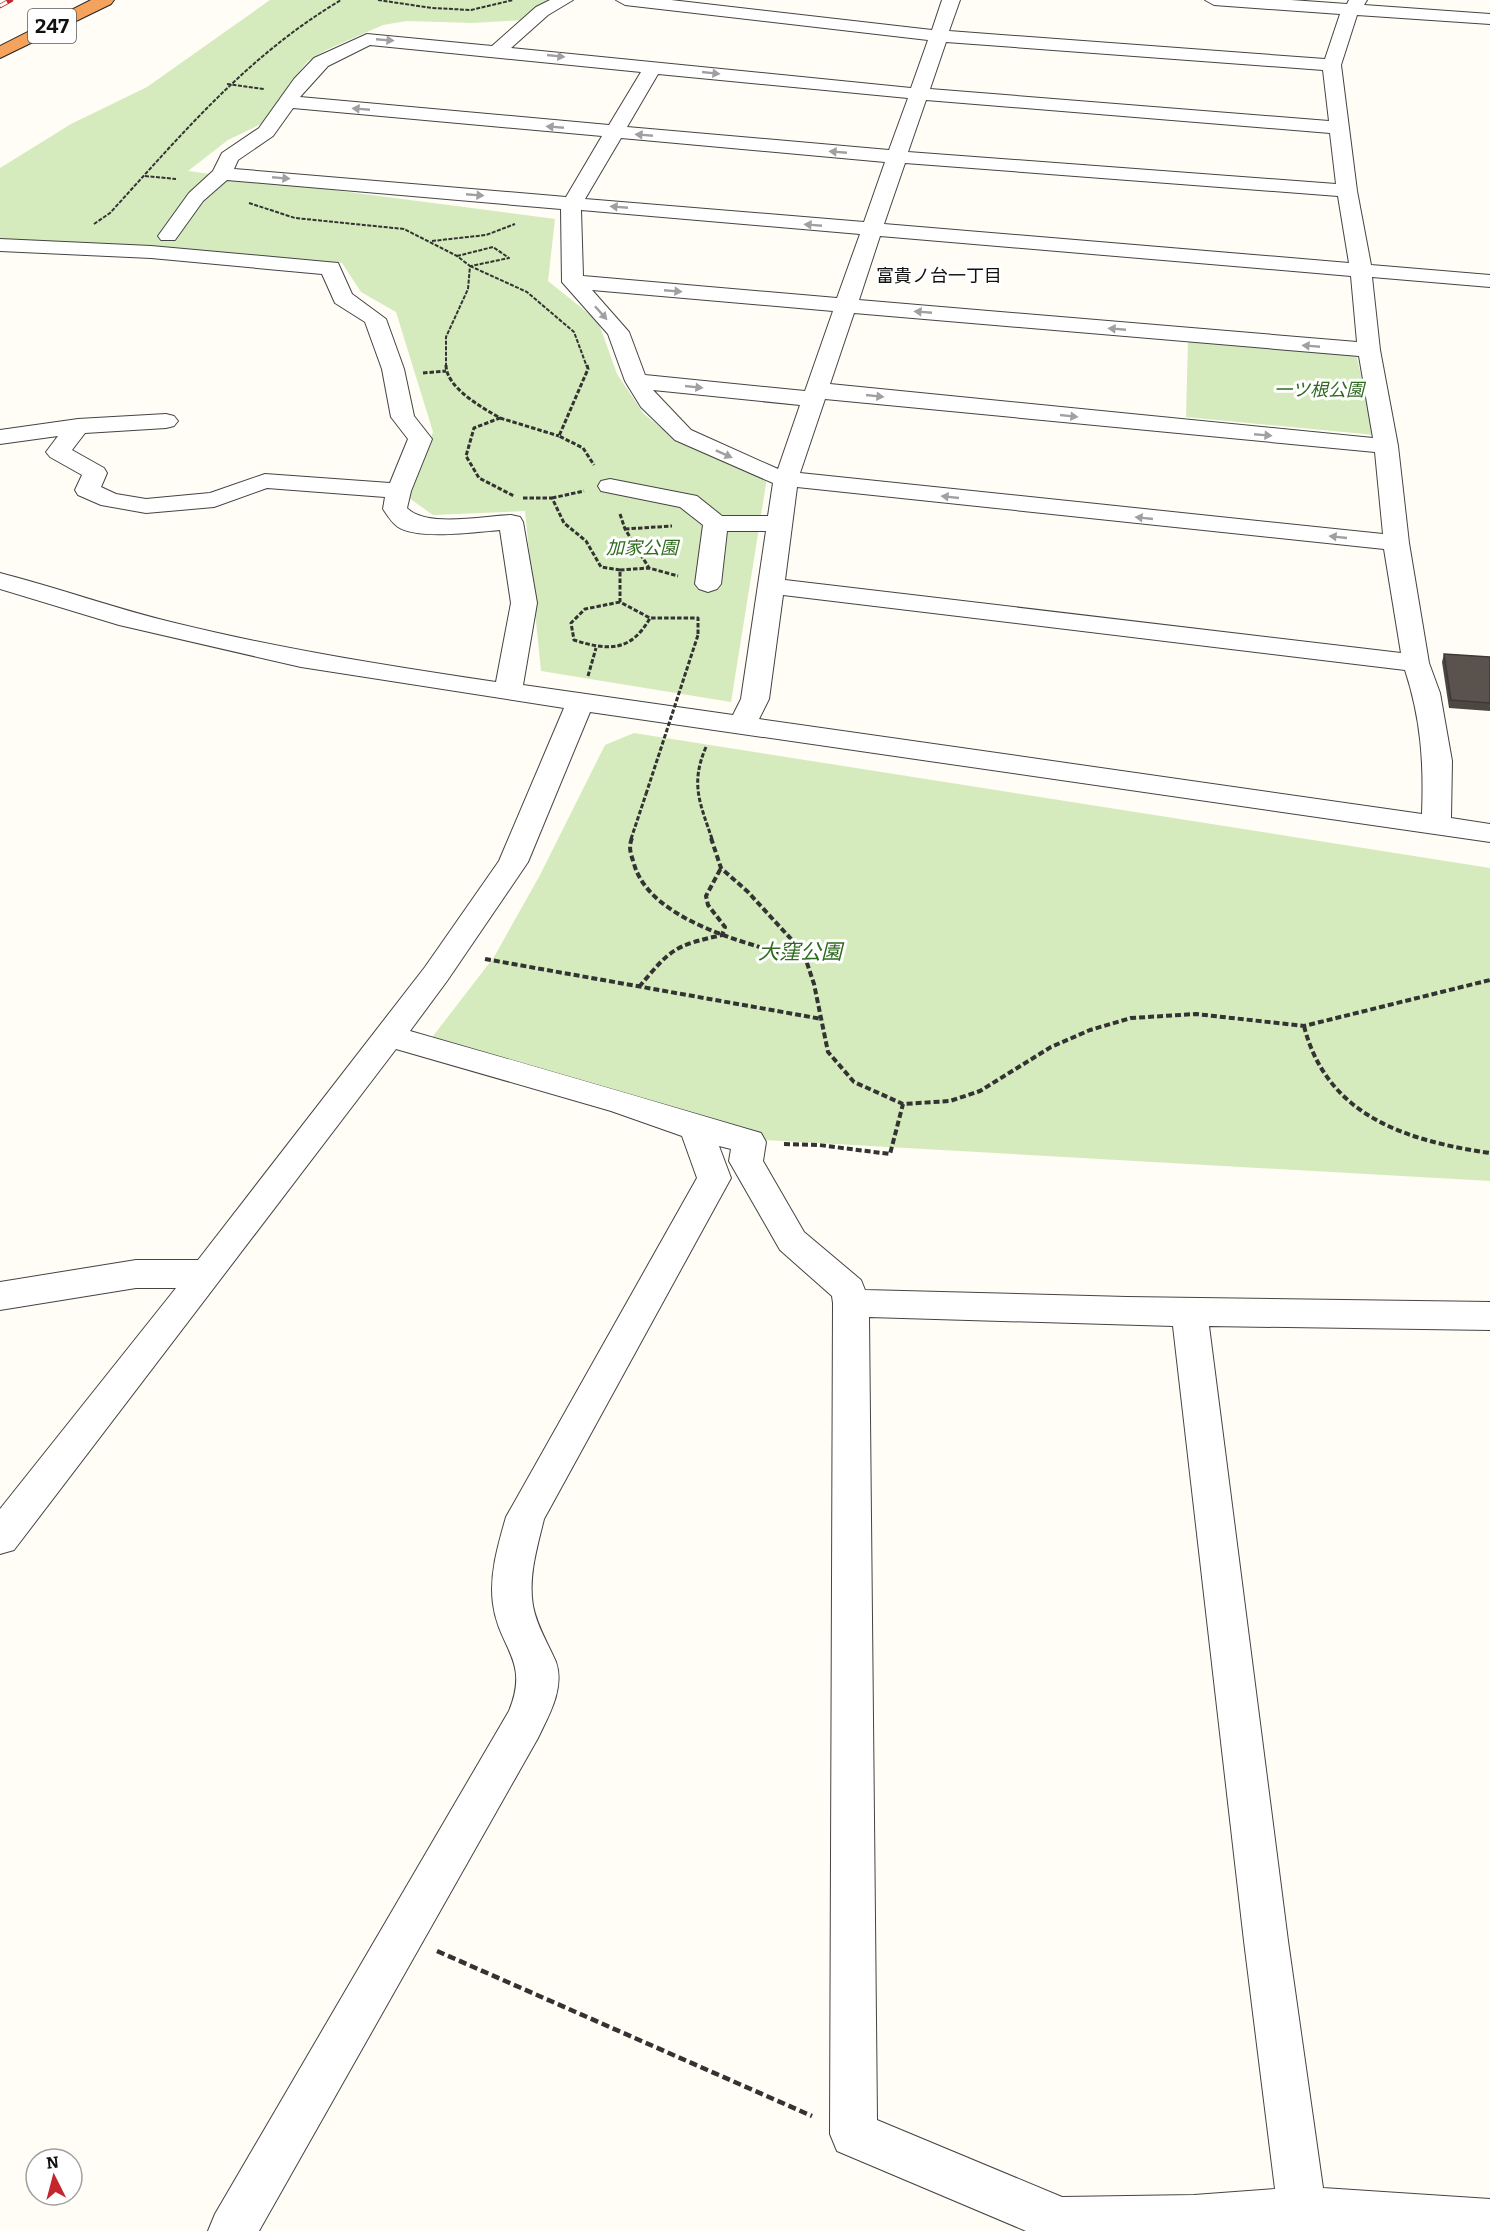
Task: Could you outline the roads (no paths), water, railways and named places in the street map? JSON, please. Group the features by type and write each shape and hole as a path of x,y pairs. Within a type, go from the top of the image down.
{"highway":[{"name":"247","path":"0,53 105,0"}],"street":[{"path":"498,50 542,11 564,0"},
{"path":"625,0 939,36 1332,65"},
{"path":"741,727 755,699 786,479 951,0"},
{"path":"1214,0 1354,5 1490,19"},
{"path":"1354,5 1332,65 1347,190 1386,446 1396,543 1416,663 1426,693 1438,761 1436,825"},
{"path":"168,236 196,197 222,174 229,157 266,132 321,62 367,39 498,50 920,94 1339,128"},
{"path":"653,67 572,205 573,282 618,332 636,381 649,402 683,435 786,479 1396,543"},
{"path":"292,97 613,132 897,157 1347,190"},
{"path":"222,174 1490,281"},
{"path":"0,245 152,252 330,268 343,298 375,319 393,369 403,417 420,439 416,458 397,491 395,509 407,522 437,527 511,522 524,603 508,691"},
{"path":"573,282 1370,351"},
{"path":"636,381 815,394 1386,446"},
{"path":"0,437 78,426 166,421"},
{"path":"78,426 58,452 95,473 87,489 110,500 146,506 214,500 265,481 397,491"},
{"path":"610,486 688,501 716,523 779,524"},
{"path":"708,584 716,523"},
{"path":"0,581 46,597 207,640 345,668 741,727 1490,833"},
{"path":"771,586 1416,663"},
{"path":"0,1538 207,1274 436,974 513,861 580,702"},
{"path":"388,1036 621,1102 696,1128 749,1142 746,1161 792,1241 848,1290 851,1303 854,2134 1005,2199 1061,2226 1194,2219 1490,2223"},
{"path":"232,2231 515,1742 536,1699 537,1667 519,1630 513,1604 512,1570 525,1517 714,1178 696,1128"},
{"path":"0,1296 135,1274 207,1274"},
{"path":"851,1303 1189,1312 1490,1316"},
{"path":"1189,1312 1257,1871 1304,2221"}],"railway":[{"path":"0,6 11,0"}],"district":[{"name":"富貴ノ台一丁目","path":"939,276"}],"park label":[{"name":"一ツ根公園","path":"1319,390"},
{"name":"加家公園","path":"642,548"},
{"name":"大窪公園","path":"800,952"}]}
